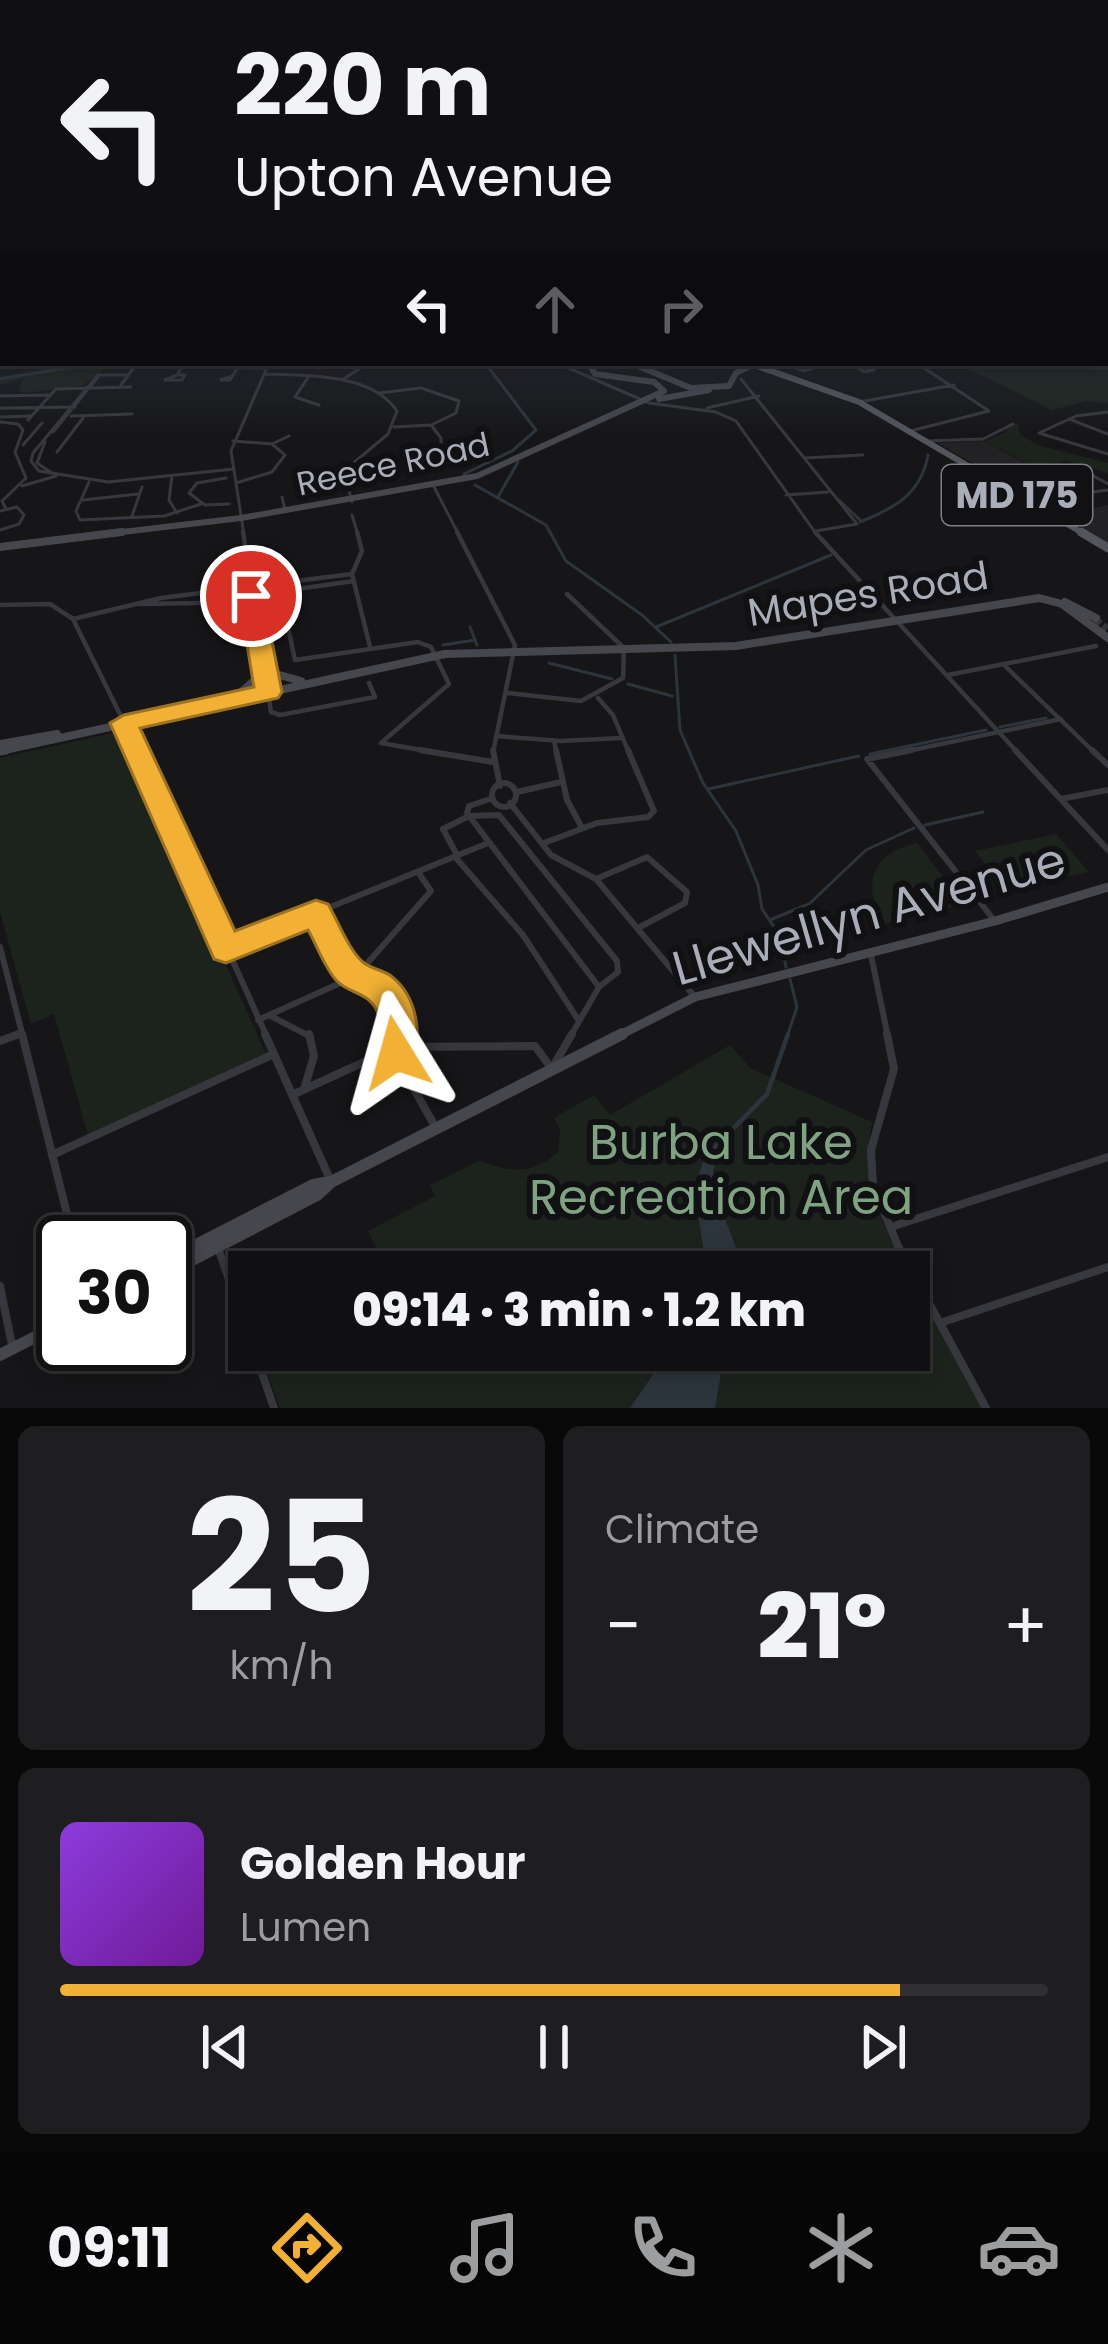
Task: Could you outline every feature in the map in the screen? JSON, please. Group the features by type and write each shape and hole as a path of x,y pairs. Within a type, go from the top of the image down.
{"main road":[{"name":"MD 175","path":"757,366 818,385"},
{"name":"MD 175","path":"781,367 859,402 1108,548"}],"street":[{"path":"120,387 135,366"},
{"path":"177,375 183,366"},
{"path":"226,366 342,380 379,393 396,410 394,427"},
{"path":"342,380 363,366"},
{"path":"563,366 647,402 705,410 739,424 784,495 814,531 1108,850"},
{"path":"590,366 601,376 663,386 664,392 647,402"},
{"path":"592,366 603,374 662,381 671,388 668,396"},
{"path":"638,366 682,386 709,390"},
{"name":"Reece Road","path":"0,547 241,518 510,469 647,402 729,386 730,379 748,366"},
{"path":"781,367 808,371 820,366"},
{"path":"910,431 988,413 956,385 921,366"},
{"path":"654,368 701,387 730,379"},
{"path":"232,376 237,369"},
{"path":"266,369 233,441 233,469 271,712 280,715 375,697 369,683"},
{"path":"129,375 98,375 32,461 39,472 89,482 233,469"},
{"path":"310,376 295,397 319,405"},
{"path":"741,379 857,524 814,531"},
{"path":"859,402 956,385"},
{"path":"0,414 29,418 56,388 131,387"},
{"path":"351,501 343,480 348,464 394,427 431,425 456,413 457,398 423,388 379,393"},
{"path":"0,396 49,395"},
{"path":"705,410 759,396"},
{"path":"0,414 38,409 85,416 132,414"},
{"path":"1108,412 1069,419 1039,434 1108,454"},
{"path":"0,414 23,429 15,452 26,476 2,501 3,510 21,508 24,515 19,524 0,530"},
{"path":"57,452 85,416"},
{"path":"1069,419 1108,434"},
{"path":"23,445 42,423"},
{"path":"927,441 976,442 1012,424"},
{"path":"431,425 441,438 441,450"},
{"path":"33,434 52,433"},
{"path":"233,441 272,444 289,436"},
{"path":"46,441 66,440"},
{"path":"236,483 265,476 281,466 285,455 272,444"},
{"path":"804,458 863,455"},
{"path":"1088,473 1108,487 1082,495 1046,475 1088,473"},
{"path":"19,486 56,476"},
{"path":"172,476 169,500 178,513"},
{"path":"201,504 189,495 193,485 226,478"},
{"path":"89,482 77,519 178,513 201,504 230,504"},
{"path":"434,486 515,650 493,762 500,786"},
{"path":"132,516 142,487"},
{"path":"784,495 828,492"},
{"path":"83,500 138,494"},
{"path":"282,497 285,510"},
{"name":"Reece Road","path":"241,518 351,501"},
{"path":"352,515 362,551 353,578 371,650"},
{"path":"155,600 190,603 353,578"},
{"path":"280,588 295,661 424,642 434,656 447,687 394,727 381,743 493,762"},
{"path":"73,619 155,600 251,592"},
{"path":"506,693 569,703 598,698 623,678 625,650 567,594"},
{"name":"Mapes Road","path":"625,650 731,643 1026,595 1067,603 1093,619"},
{"path":"190,603 193,596"},
{"name":"Mapes Road","path":"0,748 434,656 736,646 1039,598 1062,604 1108,632"},
{"path":"0,605 50,604 73,619 331,1182"},
{"path":"908,629 914,618"},
{"path":"881,624 908,629"},
{"path":"948,675 1096,646"},
{"path":"1003,664 1108,765"},
{"path":"265,670 283,679 314,682"},
{"path":"225,701 254,685 265,670"},
{"path":"542,844 582,827 653,814 650,791 611,711 598,698"},
{"path":"995,921 867,759 1060,719"},
{"path":"496,736 554,741 622,738"},
{"path":"554,741 561,782 582,827"},
{"path":"490,799 490,792 500,786 517,791 561,782"},
{"path":"1059,800 1108,790"},
{"path":"510,803 517,791"},
{"path":"599,987 488,843 469,816 469,806 490,799 510,803 551,855 596,879 695,997"},
{"path":"292,1094 397,1047 535,1046 552,1069 599,987 618,972 617,961 499,814 469,816 442,832 456,856 524,935 579,1021"},
{"path":"226,950 488,843"},
{"path":"596,879 647,856 685,889 685,903 640,927"},
{"path":"258,1020 356,976 431,891 418,872"},
{"name":"Llewellyn Avenue","path":"192,1250 317,1195 331,1182 695,997 995,921 1108,887"},
{"path":"316,913 356,976 376,985 392,1000 399,1024 398,1059 436,1128"},
{"path":"0,947 67,1215"},
{"path":"870,952 894,1069 870,1159 877,1199 986,1408"},
{"path":"268,1015 311,1035 314,1056 304,1089"},
{"path":"0,1041 22,1033"},
{"path":"52,1155 274,1054"},
{"path":"889,1227 1108,1157"},
{"path":"215,1241 228,1277"},
{"name":"Llewellyn Avenue","path":"192,1256 215,1241"},
{"path":"940,1323 1108,1267"},
{"path":"0,1286 6,1352 36,1337"},
{"path":"261,1371 274,1408"}],"shaded area":[{"path":"984,441 1023,462 1007,468 1080,511 1108,505 1108,543 937,443"},
{"path":"717,1143 716,1195 737,1251 704,1251 698,1186 706,1156"},
{"path":"656,1371 721,1371 715,1408 630,1408"}],"green space":[{"path":"58,366 108,366 82,386 24,393 18,391 23,379 0,385 0,376"},
{"path":"962,366 1108,366 1108,403 1087,401 1052,410"},
{"path":"1009,423 1018,424 1020,434 1037,445 1108,463 1108,473 1066,461 1016,472 1008,468 1025,462 985,441 1006,432"},
{"path":"121,731 266,1054 88,1135 54,1014 31,1024 0,912 0,758"},
{"path":"1056,834 1089,872 1006,890 975,851"},
{"path":"917,843 962,901 884,924 873,897 875,873 889,854"},
{"name":"Burba Lake Recreation Area","path":"730,1045 750,1068 872,1122 870,1183 898,1251 375,1251 368,1231 435,1196 430,1185 479,1161 510,1169 539,1165 558,1152 560,1129 554,1118 594,1095 610,1115"},
{"name":"Burba Lake Recreation Area","path":"930,1312 982,1408 280,1408 267,1371 930,1371"}],"waterway":[{"path":"0,379 78,366"},
{"path":"464,474 512,451 536,430 487,366"},
{"path":"860,522 905,498 925,469 928,455"},
{"path":"498,497 518,462"},
{"path":"475,485 546,525 566,561 642,615 671,642"},
{"path":"839,500 861,521"},
{"path":"656,627 831,555"},
{"path":"470,627 477,645"},
{"path":"443,645 475,640"},
{"path":"675,655 680,730 703,783 736,831 758,885 762,909 781,937 786,967"},
{"path":"549,663 612,679"},
{"path":"628,684 672,696"},
{"path":"1000,727 1046,718"},
{"path":"870,754 986,730"},
{"path":"708,789 859,756"},
{"path":"925,825 983,812"},
{"path":"772,919 809,904 866,850 914,828"},
{"path":"788,1034 797,1007 790,979"},
{"path":"716,1146 767,1094 788,1034"}],"tunnel":[{"path":"650,366 654,368"},
{"path":"1094,619 1107,629"}],"route":[{"path":"251,596 268,692 124,723 226,950 316,913 350,972 376,985 392,1000 399,1024 396,1053"}]}
